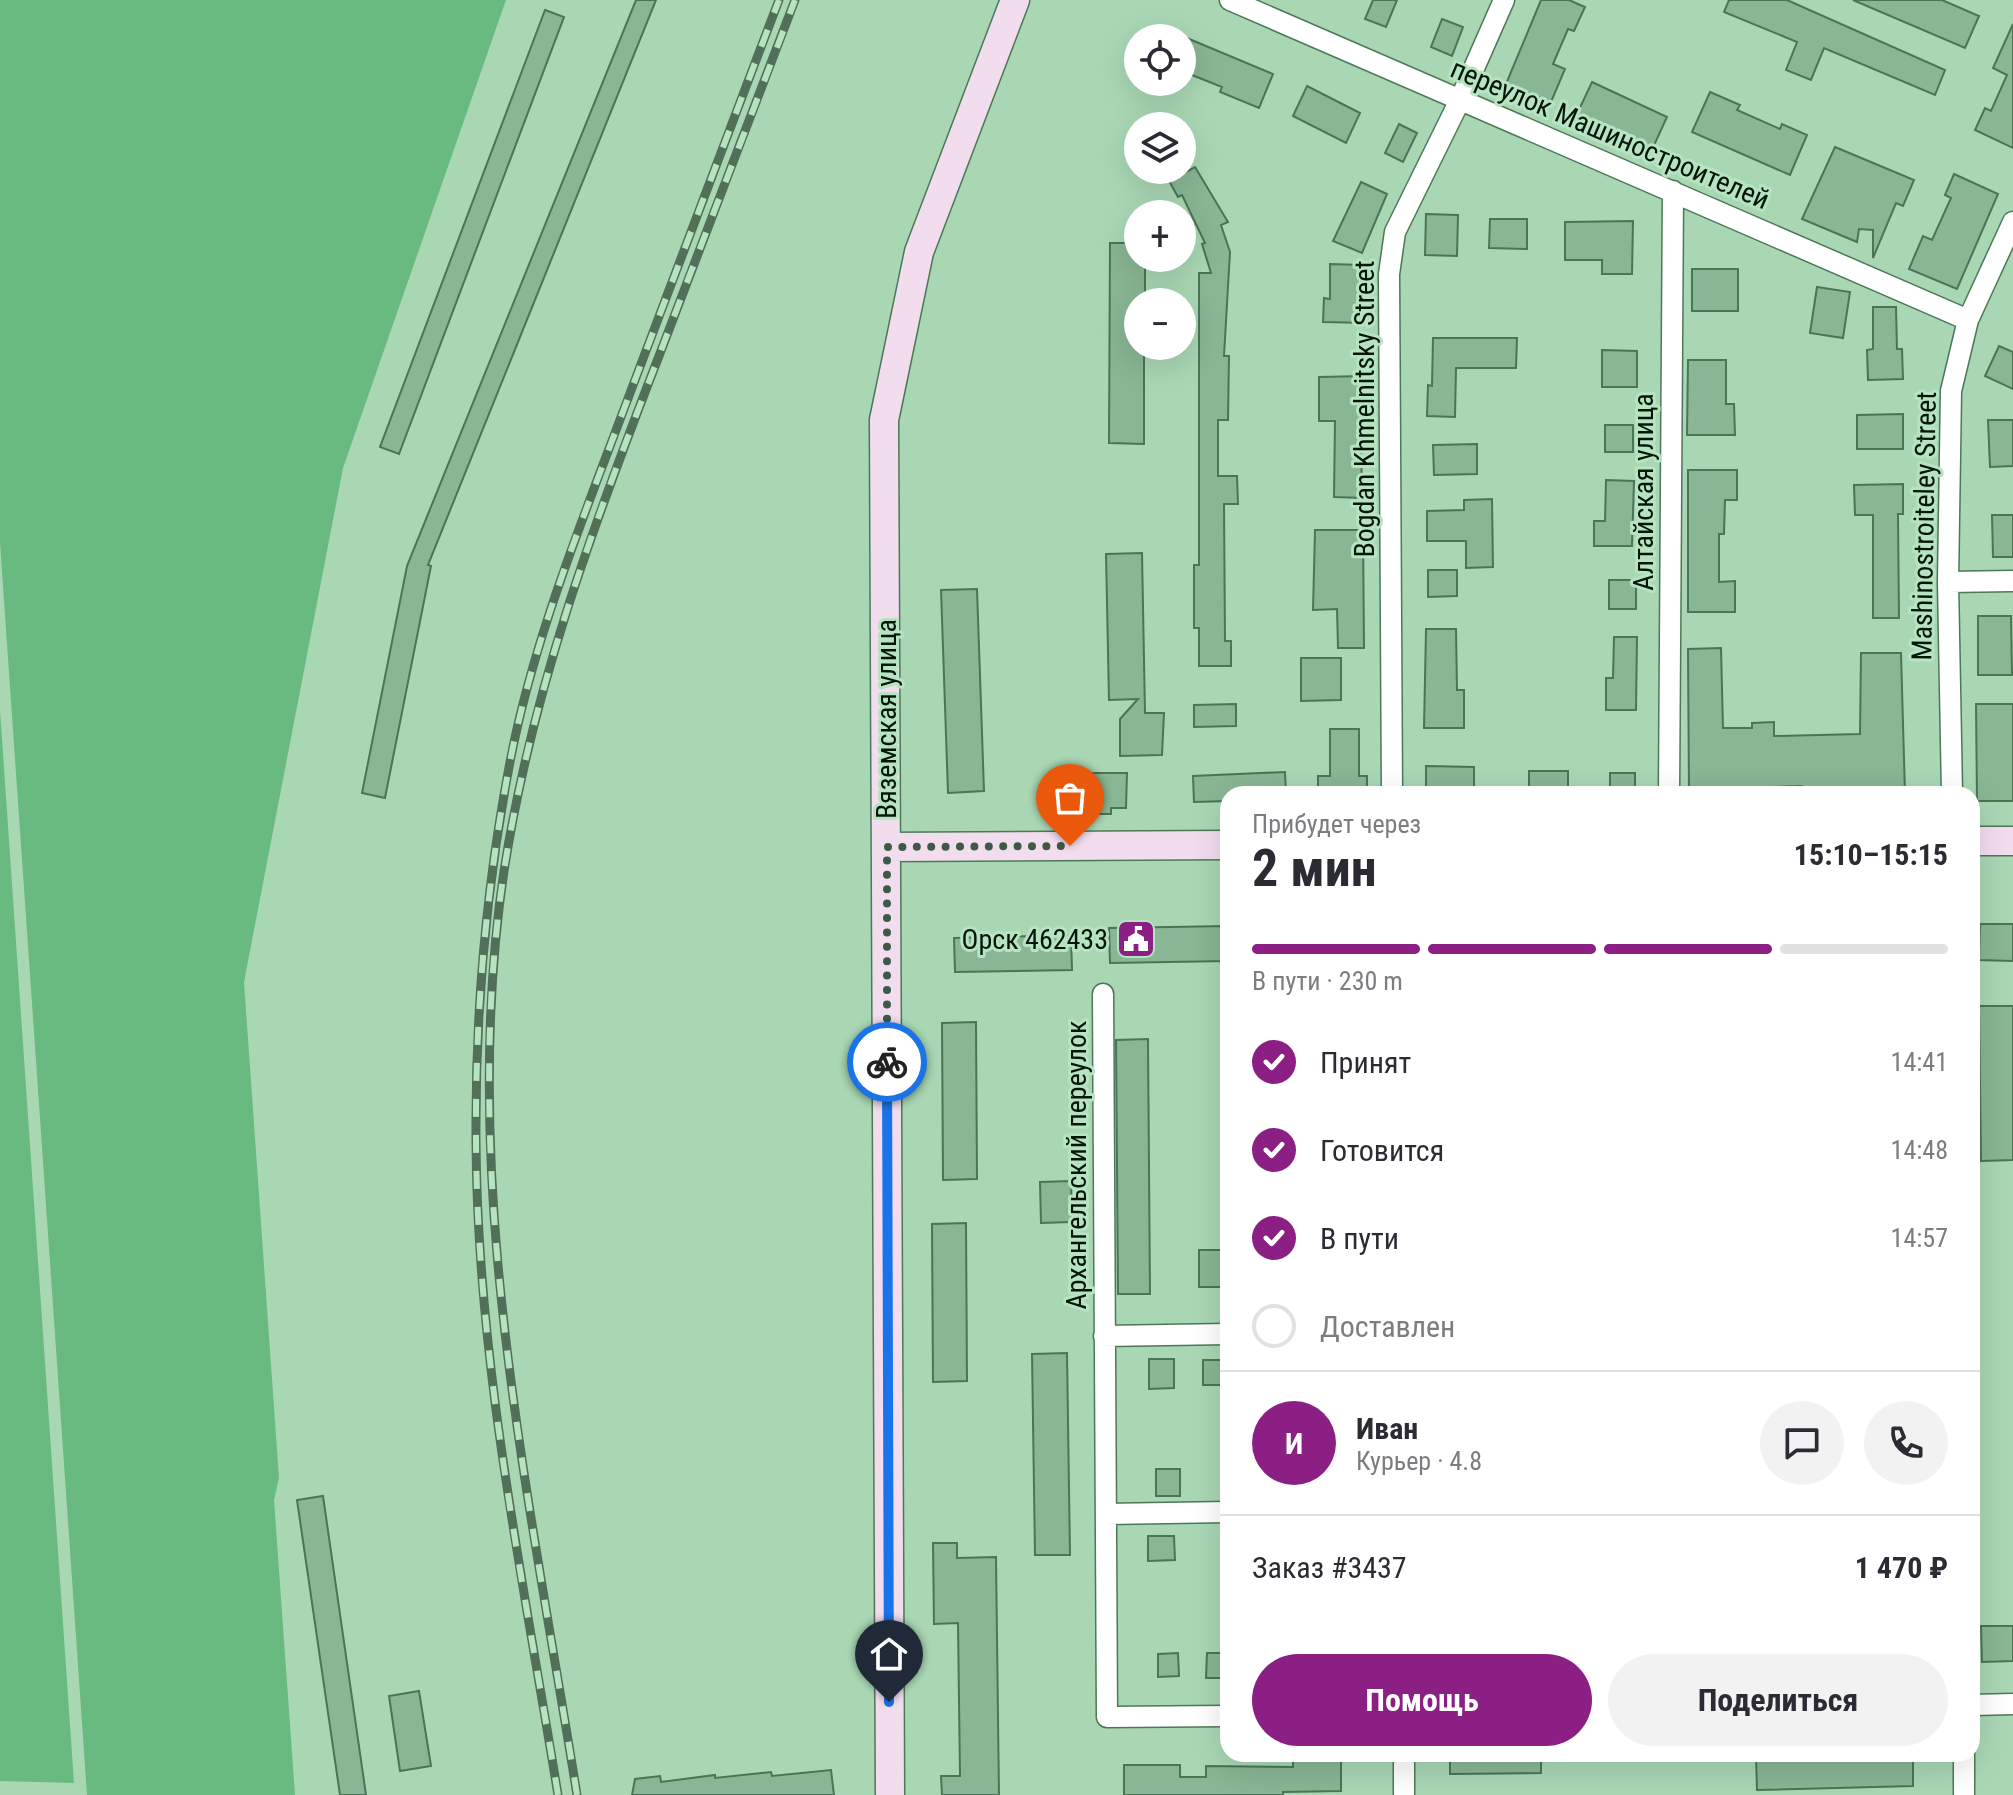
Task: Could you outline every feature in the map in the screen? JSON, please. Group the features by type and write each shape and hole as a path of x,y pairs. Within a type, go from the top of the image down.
{"main road":[{"name":"Вяземская улица","path":"890,1795 884,420 919,252 1015,0"},
{"path":"1980,841 2013,841"},
{"path":"887,847 1220,845"}],"street":[{"name":"переулок Машиностроителей","path":"1230,0 1253,5 1460,100 1968,320"},
{"name":"Bogdan Khmelnitsky Street","path":"1392,786 1389,274 1395,232 1460,100 1504,0"},
{"name":"Алтайская улица","path":"1669,786 1673,191"},
{"name":"Mashinostroiteley Street","path":"1952,786 1948,582 1951,391 1968,320 2013,222"},
{"path":"1948,582 2013,581"},
{"name":"Архангельский переулок","path":"1103,994 1107,1717 1220,1716"},
{"path":"1104,1336 1220,1334"},
{"path":"1106,1514 1220,1512"},
{"path":"1980,1705 2013,1704"},
{"path":"1404,1762 1404,1795"},
{"path":"1964,1762 1964,1795"}],"green space":[{"path":"0,0 506,0 343,468 244,982 279,1478 274,1500 295,1795 87,1795 0,543"},
{"path":"0,710 74,1783 0,1781"}],"building":[{"path":"636,0 656,0 428,565 431,566 385,798 362,793 407,566"},
{"path":"1373,0 1397,0 1386,27 1365,19"},
{"path":"1541,0 1569,0 1585,7 1574,31 1568,29 1553,64 1565,69 1551,102 1506,84"},
{"path":"1729,0 1787,0 1945,70 1935,95 1824,48 1811,80 1786,70 1797,42 1724,12"},
{"path":"1853,0 1942,0 1979,16 1965,48"},
{"path":"545,10 564,17 399,454 380,447"},
{"path":"1442,19 1463,27 1452,56 1431,47"},
{"path":"2013,24 2013,148 1975,130 1985,108 1991,111 2007,75 1993,68"},
{"path":"1196,42 1273,74 1259,108 1220,92 1222,87 1196,77"},
{"path":"1592,82 1667,117 1651,152 1576,116"},
{"path":"1307,86 1360,113 1346,143 1293,116"},
{"path":"1710,92 1740,105 1737,110 1780,129 1782,124 1807,135 1790,175 1692,132"},
{"path":"1399,124 1417,133 1403,162 1385,153"},
{"path":"1835,147 1914,180 1903,206 1896,203 1873,258 1873,230 1859,229 1857,242 1802,219"},
{"path":"1196,169 1228,222 1221,225 1230,252 1224,356 1229,356 1228,420 1218,420 1218,476 1237,476 1238,504 1224,504 1225,641 1231,641 1231,666 1199,666 1199,628 1194,628 1194,565 1199,565 1199,273 1211,273 1202,244 1205,243 1196,224 1196,200 1184,200 1182,195 1178,197 1171,184 1196,184"},
{"path":"1954,174 1998,194 1957,289 1909,269 1923,236 1932,240 1951,198 1945,195"},
{"path":"1361,182 1387,194 1362,253 1333,241"},
{"path":"1426,214 1458,215 1457,256 1425,255"},
{"path":"1490,219 1527,219 1527,249 1489,248"},
{"path":"1633,221 1632,274 1602,274 1602,260 1565,260 1565,222"},
{"path":"1110,243 1124,243 1124,272 1145,272 1145,288 1124,288 1124,360 1144,360 1144,444 1109,443"},
{"path":"1330,264 1362,265 1362,299 1368,299 1368,323 1323,322 1324,298 1330,299"},
{"path":"1692,269 1738,269 1738,311 1692,311"},
{"path":"1817,287 1850,292 1843,338 1810,333"},
{"path":"1873,307 1896,307 1897,349 1902,349 1903,379 1868,380 1867,350 1873,349"},
{"path":"1433,338 1517,338 1516,368 1456,368 1455,417 1427,416 1428,385 1432,386"},
{"path":"1999,346 2013,352 2013,389 1985,376"},
{"path":"1602,350 1637,351 1637,387 1602,387"},
{"path":"1688,360 1726,360 1726,404 1734,404 1735,435 1687,435"},
{"path":"1363,376 1363,421 1359,421 1363,498 1334,497 1335,421 1319,421 1319,377"},
{"path":"1903,414 1903,449 1857,449 1857,415"},
{"path":"1988,420 2013,420 2013,466 1990,467"},
{"path":"1605,425 1633,425 1633,452 1605,452"},
{"path":"1477,444 1477,474 1434,475 1433,445"},
{"path":"1688,470 1737,470 1737,500 1725,500 1724,534 1719,534 1719,582 1735,581 1735,612 1688,612"},
{"path":"1606,480 1634,481 1632,546 1594,546 1594,521 1605,521"},
{"path":"1903,484 1903,514 1898,514 1899,618 1873,618 1873,515 1855,515 1854,485"},
{"path":"1492,499 1493,567 1466,568 1466,541 1427,541 1427,511 1464,510 1464,500"},
{"path":"1992,515 2013,515 2013,557 1993,557"},
{"path":"1315,530 1363,530 1364,648 1338,648 1337,609 1313,610"},
{"path":"1142,553 1145,713 1164,713 1162,755 1120,756 1120,719 1138,699 1109,700 1106,554"},
{"path":"1428,570 1457,570 1457,596 1428,597"},
{"path":"1609,580 1636,580 1636,609 1609,609"},
{"path":"977,589 984,791 948,793 941,590"},
{"path":"1978,616 2011,616 2012,675 1978,675"},
{"path":"1426,629 1456,629 1457,690 1464,690 1464,728 1424,728"},
{"path":"1614,637 1637,637 1636,710 1606,710 1606,678 1613,678"},
{"path":"1721,648 1723,728 1752,728 1752,723 1774,722 1774,736 1860,734 1861,653 1901,653 1905,786 1689,786 1688,649"},
{"path":"1301,658 1341,658 1341,700 1301,701"},
{"path":"1236,704 1236,726 1194,727 1194,705"},
{"path":"1976,704 2013,704 2013,801 1980,801 1980,786 1977,786"},
{"path":"1330,729 1359,729 1359,776 1367,776 1367,786 1318,786 1318,776 1330,776"},
{"path":"1426,766 1474,767 1474,786 1426,786"},
{"path":"1529,771 1568,771 1568,786 1529,786"},
{"path":"1285,772 1286,786 1220,786 1220,801 1194,802 1193,776"},
{"path":"1051,773 1127,773 1126,808 1111,808 1111,814 1068,814 1068,807 1051,807"},
{"path":"1610,773 1635,773 1635,786 1610,786"},
{"path":"1980,924 2013,924 2013,961 1980,960"},
{"path":"1220,926 1220,961 1110,963 1109,928"},
{"path":"1071,935 1072,970 955,972 954,938"},
{"path":"1980,1006 2013,1006 2013,1160 1981,1161"},
{"path":"976,1022 977,1179 943,1180 942,1023"},
{"path":"1148,1039 1150,1294 1118,1294 1116,1040"},
{"path":"1071,1181 1072,1222 1041,1223 1040,1182"},
{"path":"966,1223 967,1381 933,1382 932,1224"},
{"path":"1199,1250 1220,1250 1220,1287 1199,1287"},
{"path":"1067,1353 1070,1555 1035,1555 1032,1354"},
{"path":"1149,1359 1174,1359 1174,1388 1149,1389"},
{"path":"1203,1360 1220,1360 1220,1385 1203,1385"},
{"path":"1156,1469 1180,1469 1180,1496 1156,1496"},
{"path":"323,1496 366,1795 340,1795 297,1500"},
{"path":"1148,1536 1174,1536 1175,1560 1148,1561"},
{"path":"933,1543 957,1543 957,1558 996,1557 999,1795 942,1795 941,1776 960,1776 958,1623 934,1624"},
{"path":"1981,1626 2013,1626 2013,1661 1982,1662"},
{"path":"1178,1653 1179,1676 1158,1677 1158,1654"},
{"path":"1207,1653 1220,1653 1220,1678 1206,1678"},
{"path":"419,1691 431,1766 400,1771 389,1696"},
{"path":"1293,1762 1341,1762 1341,1791 1283,1792 1283,1795 1124,1795 1124,1765 1180,1765 1180,1777 1206,1777 1206,1766 1293,1767"},
{"path":"1450,1762 1541,1762 1541,1773 1450,1774"},
{"path":"1756,1762 1913,1762 1913,1786 1757,1790"},
{"path":"831,1770 834,1795 632,1795 635,1779 660,1776 661,1782 715,1775 715,1778 771,1772 772,1776"}],"railway":[{"path":"558,1795 504,1469 484,1305 478,1223 476,1093 488,903 510,762 545,627 591,496 779,0"},
{"path":"577,1795 521,1451 505,1335 494,1219 489,1102 492,986 504,871 531,738 588,546 795,0"}],"way so far":[{"path":"887,1062 887,847 1070,846"}],"place":[{"name":"Орск 462433","path":"1136,939"}],"route":[{"path":"887,1062 889,1702"}]}
